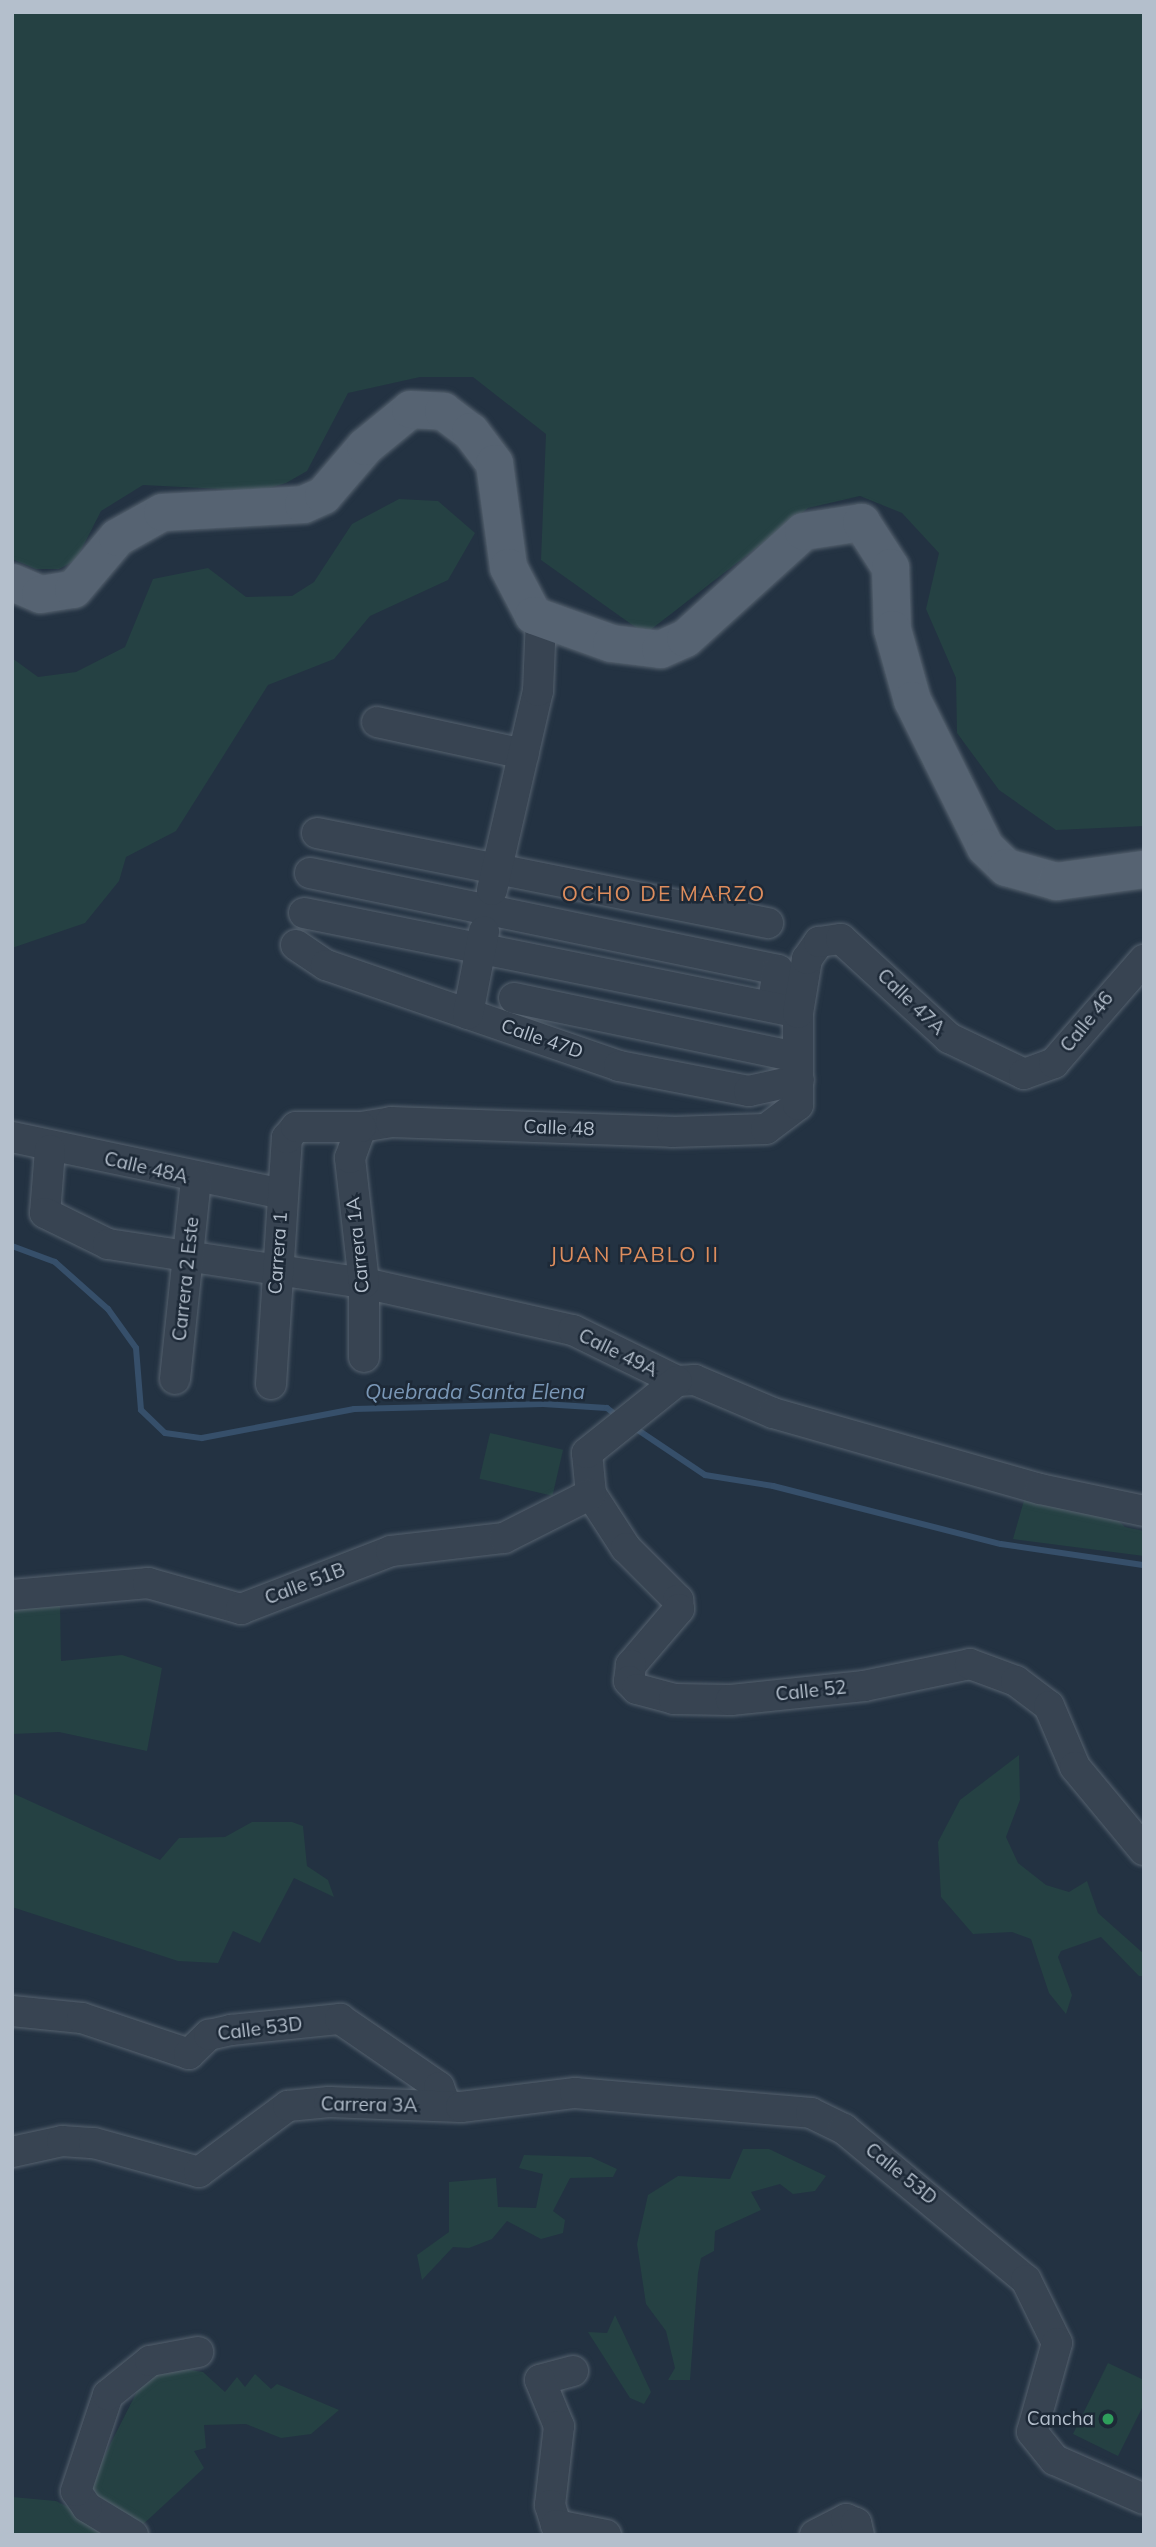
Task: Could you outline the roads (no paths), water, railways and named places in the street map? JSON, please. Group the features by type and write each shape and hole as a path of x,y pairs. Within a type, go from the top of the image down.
{"main road":[{"path":"12,582 40,594 73,589 117,537 162,512 303,504 323,495 391,423 410,410 428,408 457,419 494,463 508,567 520,596 541,619 611,643 660,649 705,623 803,531 861,522 890,567 892,629 912,700 985,846 1006,867 1055,881 1144,869"}],"street":[{"path":"468,1014 496,870 538,691 541,619"},
{"path":"377,722 524,754"},
{"path":"317,833 768,923"},
{"path":"310,873 778,970 797,1069 514,998"},
{"path":"304,913 785,1010"},
{"name":"Calle 47A","path":"785,1010 807,959 819,943 841,940 949,1038 1024,1074"},
{"name":"Calle 47D","path":"296,945 326,965 619,1066 694,1083 749,1091 797,1069"},
{"name":"Calle 46","path":"1024,1074 1054,1063 1144,960"},
{"name":"Calle 48","path":"296,1127 359,1130 391,1122 766,1129 798,1105 797,1069"},
{"name":"Carrera 1","path":"271,1384 287,1138 296,1127"},
{"name":"Carrera 1A","path":"359,1130 350,1158 364,1283 364,1357"},
{"name":"Calle 48A","path":"12,1138 50,1150 282,1194"},
{"name":"Calle 49A","path":"50,1150 45,1213 107,1244 191,1260 277,1268 364,1283 573,1331 677,1381 695,1380 773,1413 1016,1483 1144,1511"},
{"name":"Carrera 2 Este","path":"175,1379 191,1260 196,1179"},
{"path":"591,1494 587,1453 677,1381"},
{"name":"Calle 51B","path":"12,1595 148,1583 241,1609 391,1551 504,1538 591,1494"},
{"name":"Calle 52","path":"591,1494 626,1548 678,1600 680,1609 631,1665 629,1681 637,1689 674,1699 731,1700 864,1686 970,1664 1016,1681 1049,1706 1075,1767 1144,1850"},
{"name":"Calle 53D","path":"12,2011 82,2018 190,2054 209,2035 231,2030 340,2019 439,2087 454,2107 575,2093 686,2107 779,2109 827,2119 1026,2280 1057,2343 1032,2432 1055,2460 1144,2499"},
{"name":"Carrera 3A","path":"12,2152 62,2141 94,2143 199,2172 288,2106 454,2107"},
{"path":"133,2535 87,2507 76,2491 108,2395 150,2361 198,2352"},
{"path":"573,2371 540,2381 559,2426 550,2505 556,2525 606,2535"},
{"path":"815,2535 846,2519 857,2529"}],"waterway":[{"name":"Quebrada Santa Elena","path":"12,1246 55,1262 108,1309 136,1348 141,1410 165,1433 202,1438 354,1409 543,1404 607,1408 620,1418"},
{"name":"Quebrada Santa Elena","path":"632,1426 705,1475 773,1486 1001,1544 1144,1565"}],"place":[{"name":"Cancha","path":"1108,2419"}],"district":[{"name":"OCHO DE MARZO","path":"664,893"},
{"name":"JUAN PABLO II","path":"635,1254"}]}
